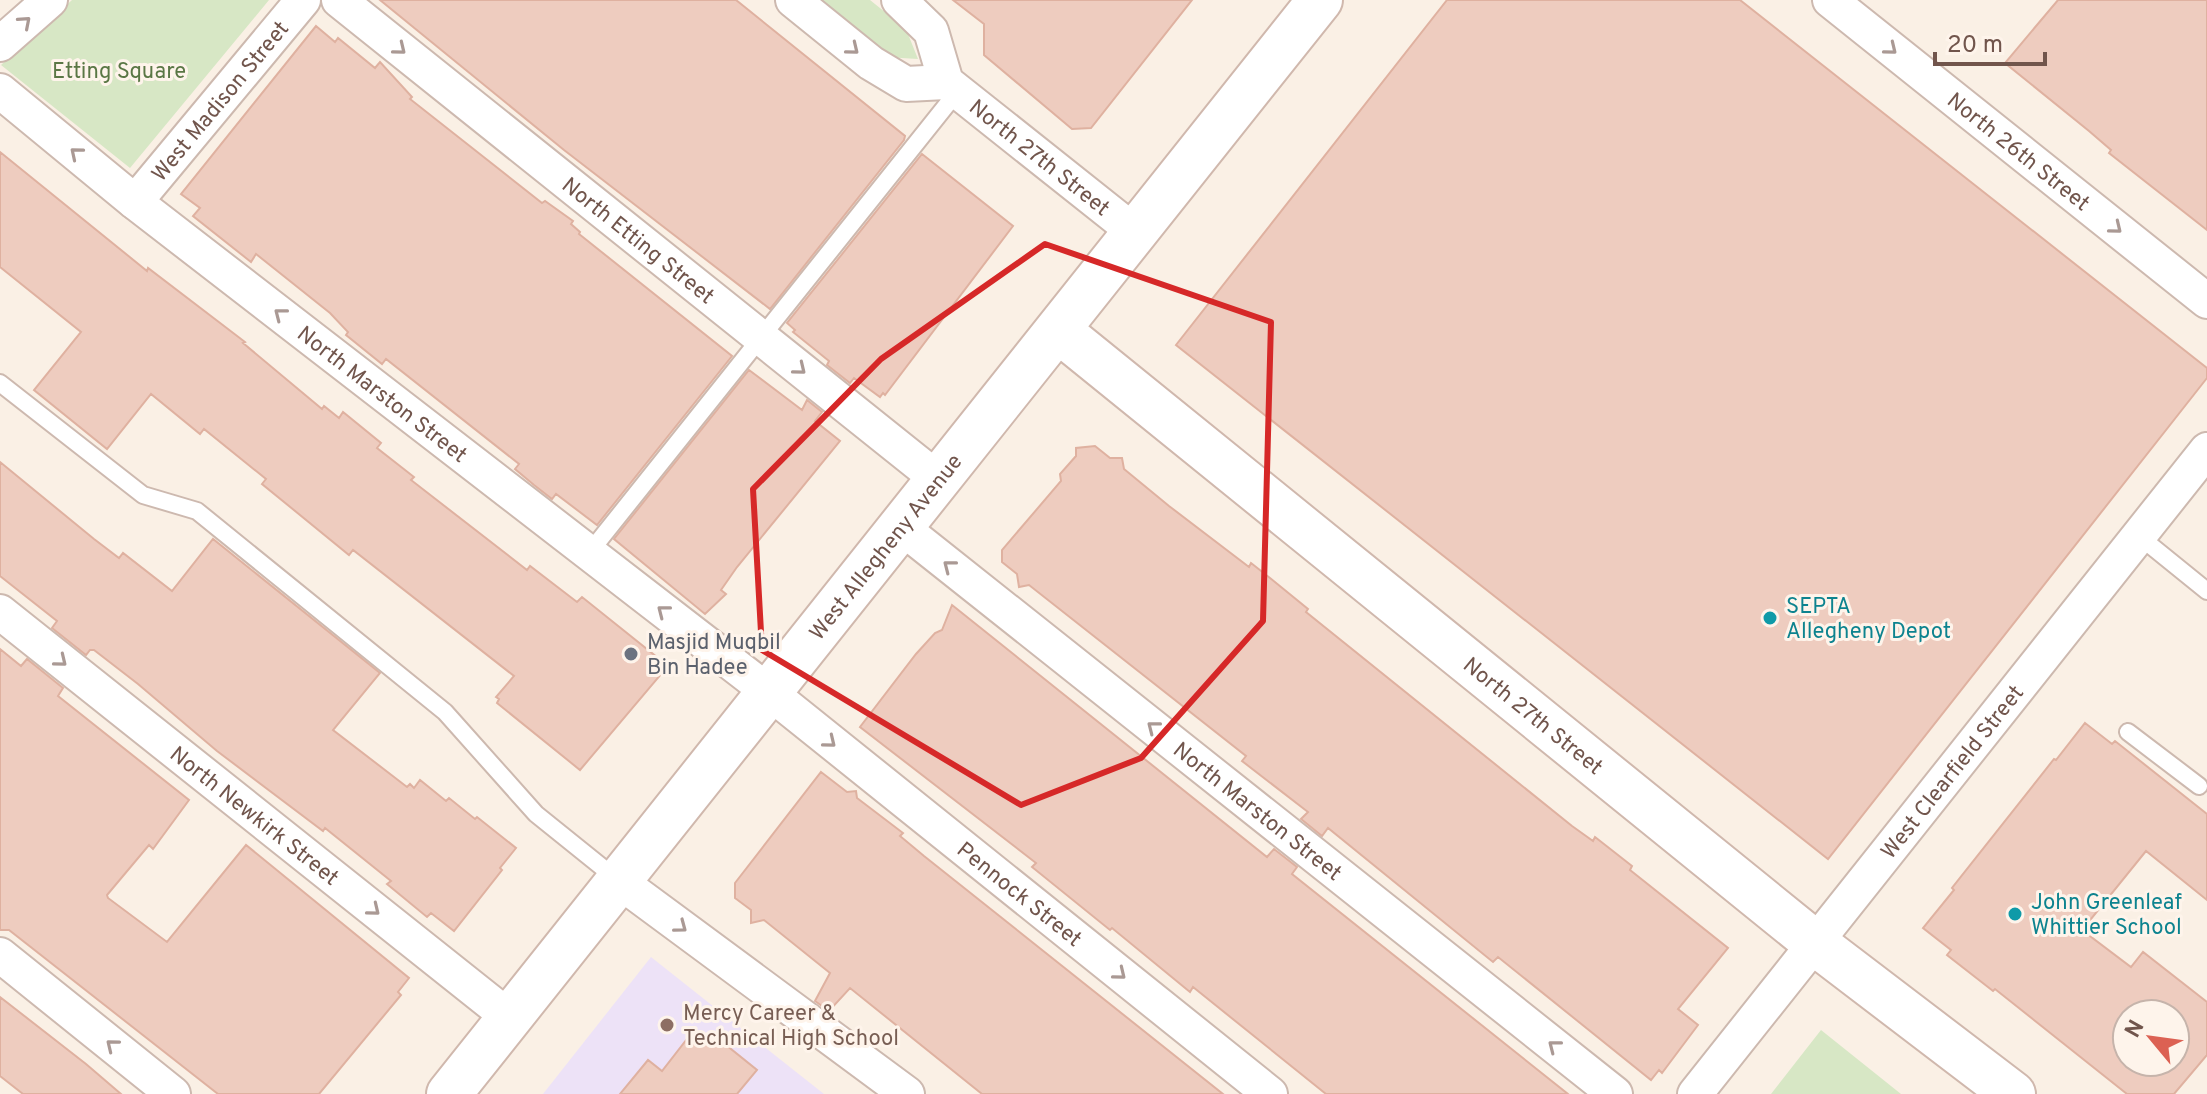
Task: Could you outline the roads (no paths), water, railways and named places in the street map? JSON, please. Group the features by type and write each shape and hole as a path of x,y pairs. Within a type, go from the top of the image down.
{"main road":[{"name":"West Allegheny Avenue","path":"449,1094 1320,0"},
{"name":"North 27th Street","path":"1058,330 1815,943 2013,1094"}],"street":[{"path":"0,44 50,0"},
{"name":"West Madison Street","path":"135,202 303,0"},
{"name":"North Etting Street","path":"339,0 939,480"},
{"path":"793,0 871,63 906,84 951,87 931,31 899,0"},
{"name":"North 26th Street","path":"1830,0 2207,301"},
{"name":"North 27th Street","path":"951,87 1136,233"},
{"name":"North Marston Street","path":"0,91 135,202 769,692"},
{"name":"West Clearfield Street","path":"1695,1094 2207,450"},
{"name":"North Marston Street","path":"901,527 1615,1094"},
{"name":"North Newkirk Street","path":"0,612 510,1018"},
{"name":"Pennock Street","path":"769,692 1270,1094"},
{"path":"619,881 907,1094"},
{"path":"0,955 173,1094"}],"lane":[{"path":"589,553 760,337 951,87"},
{"path":"0,383 143,495 197,511 445,712 536,814 619,881"},
{"path":"2139,536 2207,591"},
{"path":"2128,732 2199,786"}],"place":[{"name":"SEPTA Allegheny Depot","path":"1770,618"},
{"name":"Masjid Muqbil Bin Hadee","path":"631,654"},
{"name":"John Greenleaf Whittier School","path":"2015,914"},
{"name":"Mercy Career & Technical High School","path":"667,1025"}],"park label":[{"name":"Etting Square","path":"119,70"}]}
